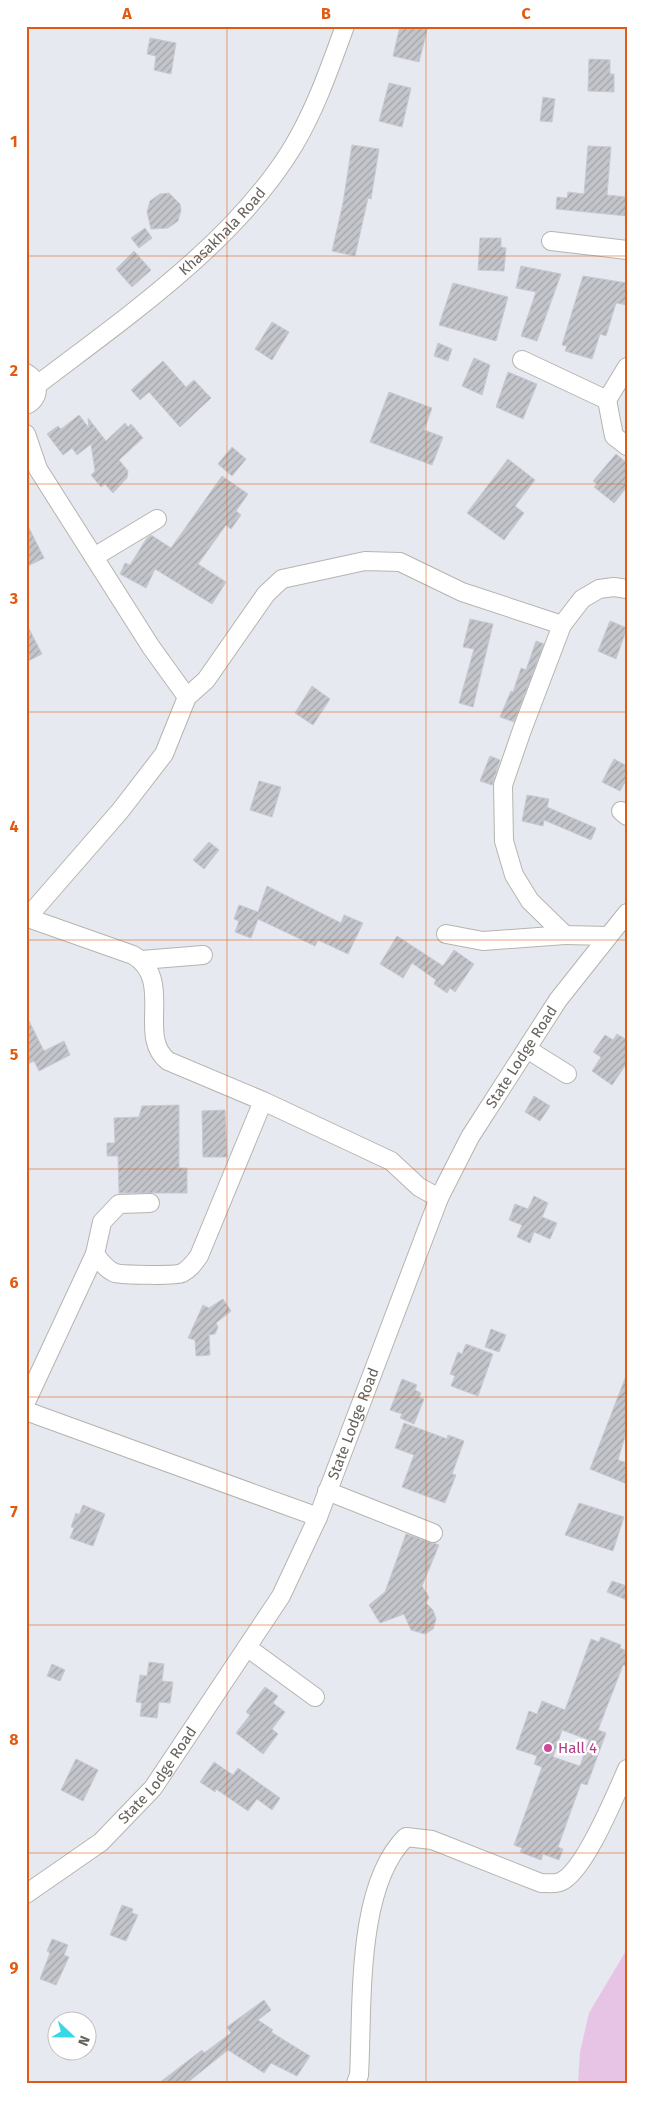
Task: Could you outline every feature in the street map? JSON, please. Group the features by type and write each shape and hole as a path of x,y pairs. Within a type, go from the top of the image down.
{"street":[{"name":"Khasakhala Road","path":"32,379 141,306 238,218 267,184 294,146 314,108 345,26"},
{"path":"551,241 590,244 627,250"},
{"path":"522,360 607,400"},
{"path":"627,367 607,400 614,436 627,446"},
{"path":"26,405 36,396 32,379"},
{"path":"26,434 38,469 151,647 187,697"},
{"path":"94,557 157,519"},
{"path":"439,1198 419,1187 391,1161 263,1101 168,1061 159,1054 155,1036 153,980 142,960 133,955 27,918 120,811 164,754 187,697 206,680 266,594 282,579 365,561 400,562 462,592 562,625"},
{"path":"565,935 530,902 514,876 504,840 503,785 562,625 582,599 599,590 614,587 627,589"},
{"name":"State Lodge Road","path":"31,1887 101,1842 153,1788 281,1596 318,1517 439,1198 470,1138 558,1000 627,913"},
{"path":"446,934 483,941 565,935 608,936"},
{"path":"142,960 204,955"},
{"path":"527,1049 566,1074"},
{"path":"95,1254 104,1266 115,1273 169,1275 181,1274 191,1267 199,1256 263,1101"},
{"path":"26,1402 95,1254 102,1222 119,1204 150,1204"},
{"path":"26,1411 318,1517"},
{"path":"327,1491 433,1533"},
{"path":"248,1648 315,1697"},
{"path":"356,2083 359,2075 362,1979 367,1929 376,1894 394,1849 406,1837 432,1840 541,1883 559,1883 571,1876 604,1824 627,1769"}],"shaded area":[{"path":"627,1949 627,2083 578,2083 580,2052 589,2013"}],"building":[{"path":"400,26 428,26 419,62 393,56"},
{"path":"150,38 176,43 171,74 154,70 156,56 147,54"},
{"path":"589,59 610,60 610,74 614,74 614,92 588,91"},
{"path":"389,83 411,88 402,127 379,121"},
{"path":"543,97 555,99 552,122 540,121"},
{"path":"352,145 379,149 371,199 368,198 355,256 332,251 343,203"},
{"path":"588,146 611,147 607,195 627,197 627,216 556,209 557,197 567,198 568,192 584,194"},
{"path":"169,193 180,204 181,210 178,221 168,228 151,229 147,212 150,201 160,194"},
{"path":"145,228 152,238 139,248 131,238"},
{"path":"480,238 501,238 501,247 506,248 504,271 478,270"},
{"path":"134,251 151,270 132,287 116,269"},
{"path":"521,266 561,274 537,341 521,336 536,292 516,288"},
{"path":"583,276 627,283 627,305 616,303 606,336 600,334 592,359 565,351 567,346 562,345"},
{"path":"453,283 508,297 496,341 439,325"},
{"path":"272,322 289,332 272,360 255,349"},
{"path":"438,343 452,349 448,361 434,356"},
{"path":"474,358 490,365 482,395 462,386"},
{"path":"163,361 186,387 194,380 211,398 180,427 149,392 140,400 131,390"},
{"path":"508,372 537,384 523,419 496,407"},
{"path":"389,392 432,408 424,430 443,437 432,465 370,442"},
{"path":"79,415 89,428 88,418 106,441 125,423 128,427 131,424 143,438 119,460 128,471 127,478 113,493 105,484 101,487 91,475 95,471 91,444 77,455 72,448 63,455 47,434 58,426 61,429"},
{"path":"232,447 246,459 232,476 218,464"},
{"path":"616,454 627,463 627,487 614,503 594,487 597,484 593,481"},
{"path":"508,459 535,480 515,506 524,513 504,540 467,513"},
{"path":"222,476 248,494 236,511 241,515 231,529 226,525 198,564 226,582 212,604 155,569 146,588 120,574 125,563 130,565 147,538 151,535 171,548"},
{"path":"26,522 44,558 26,567"},
{"path":"470,619 493,624 473,707 459,703 474,649 463,647"},
{"path":"610,621 627,628 616,659 598,651"},
{"path":"26,623 42,654 26,662"},
{"path":"536,641 544,644 514,722 500,717 511,691 513,692 521,668 526,670"},
{"path":"312,686 330,699 313,725 295,713"},
{"path":"490,756 500,760 492,785 480,781"},
{"path":"614,759 627,766 627,779 620,791 602,782"},
{"path":"259,781 281,787 272,817 250,810"},
{"path":"527,795 549,799 547,807 596,828 591,840 544,820 543,826 522,821"},
{"path":"209,842 219,850 204,869 193,860"},
{"path":"267,886 341,923 344,915 363,923 348,954 318,940 315,946 258,919 251,938 235,932 239,921 234,919 239,905 258,912"},
{"path":"397,936 443,966 454,950 474,964 455,992 450,988 447,993 434,984 436,980 412,963 403,978 380,964"},
{"path":"26,1015 44,1051 64,1041 70,1055 39,1071 34,1061 26,1065"},
{"path":"617,1034 627,1040 627,1063 612,1085 592,1071 601,1057 593,1052 605,1035 613,1040"},
{"path":"534,1096 550,1106 540,1121 525,1112"},
{"path":"179,1105 179,1168 187,1168 187,1193 119,1193 118,1156 107,1156 107,1143 115,1143 114,1118 139,1117 142,1106"},
{"path":"225,1110 227,1157 203,1157 202,1111"},
{"path":"534,1196 548,1203 542,1217 557,1223 550,1239 534,1232 530,1243 517,1237 522,1225 509,1220 515,1204 528,1209"},
{"path":"223,1299 231,1311 216,1323 218,1327 215,1334 209,1335 210,1355 196,1356 195,1340 188,1338 203,1305 209,1308"},
{"path":"491,1329 506,1335 499,1352 485,1347"},
{"path":"466,1344 493,1354 478,1396 451,1386 455,1376 450,1374 458,1352 462,1354"},
{"path":"626,1376 627,1430 618,1460 627,1463 627,1484 590,1469"},
{"path":"402,1379 417,1385 415,1390 421,1393 419,1397 424,1399 414,1424 400,1418 402,1414 390,1410"},
{"path":"404,1423 447,1439 448,1435 464,1441 452,1474 456,1475 445,1503 402,1487 414,1455 395,1448"},
{"path":"579,1503 624,1517 613,1551 565,1535"},
{"path":"83,1505 105,1514 93,1546 70,1538 74,1528 71,1527 76,1513 79,1515"},
{"path":"406,1534 439,1545 422,1586 429,1597 426,1603 433,1610 436,1619 433,1629 425,1634 411,1630 404,1614 380,1623 369,1605 385,1592"},
{"path":"612,1581 627,1586 627,1600 607,1592"},
{"name":"Hall 4","path":"601,1637 621,1645 620,1648 627,1651 627,1666 623,1665 598,1730 606,1733 587,1785 581,1783 558,1847 563,1849 559,1860 543,1854 541,1860 520,1852 522,1848 514,1845 542,1767 534,1764 537,1756 516,1749 529,1711 537,1714 542,1701 565,1710 591,1639 599,1642","holes":["562,1730 589,1740 580,1766 553,1757"]},
{"path":"149,1662 164,1664 162,1681 173,1682 170,1703 159,1702 157,1718 140,1716 142,1703 136,1702 140,1675 147,1676"},
{"path":"52,1664 65,1670 60,1681 47,1676"},
{"path":"265,1687 278,1696 273,1703 285,1712 272,1729 278,1734 263,1754 236,1733 250,1715 246,1712"},
{"path":"76,1759 98,1770 83,1801 61,1790"},
{"path":"214,1762 233,1775 238,1768 280,1798 272,1810 257,1799 248,1811 216,1789 215,1792 200,1782"},
{"path":"122,1905 133,1909 132,1913 138,1915 126,1941 110,1935"},
{"path":"52,1939 68,1945 64,1955 69,1957 56,1985 40,1979 50,1953 47,1951"},
{"path":"264,2000 271,2010 258,2020 273,2030 271,2032 310,2056 297,2076 271,2063 264,2073 228,2050 187,2083 159,2083 202,2050 204,2053 231,2033 227,2027"}],"place":[{"name":"Hall 4","path":"548,1748"}]}
